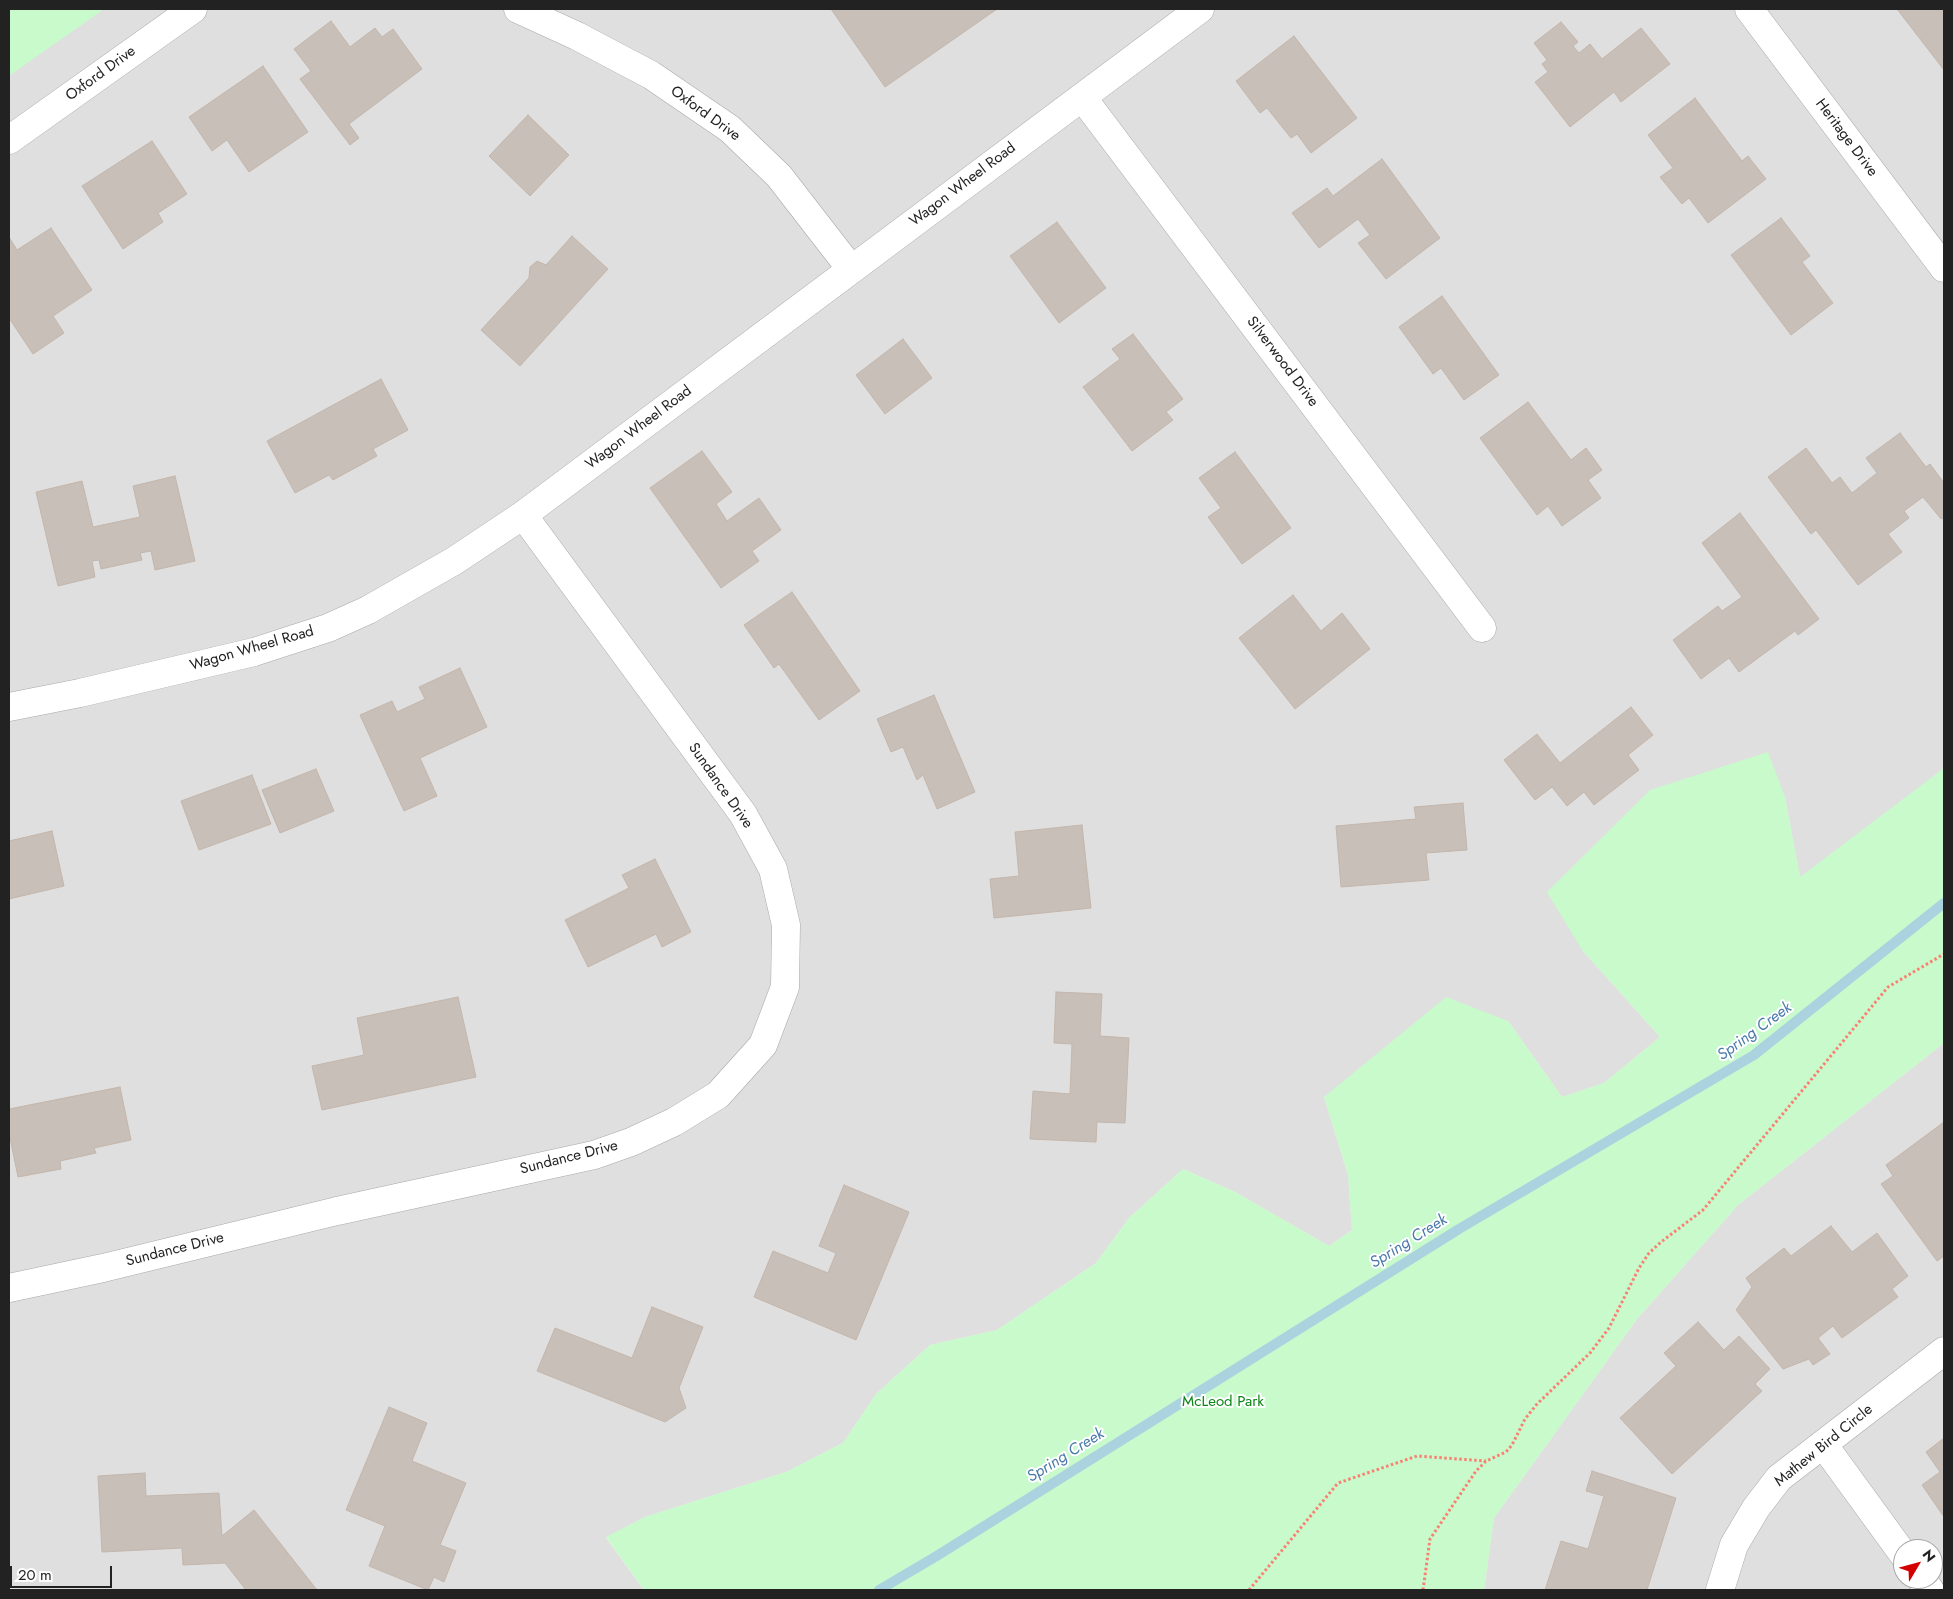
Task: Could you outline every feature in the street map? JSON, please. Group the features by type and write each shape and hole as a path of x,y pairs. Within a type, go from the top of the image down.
{"street":[{"name":"Oxford Drive","path":"9,140 193,9"},
{"name":"Oxford Drive","path":"518,9 577,36 651,75 730,129 779,176 851,269"},
{"name":"Wagon Wheel Road","path":"9,707 80,693 254,652 328,628 368,610 454,561 524,515 1200,9"},
{"name":"Heritage Drive","path":"1749,9 1944,268"},
{"name":"Silverwood Drive","path":"1082,97 1482,628"},
{"name":"Sundance Drive","path":"9,1288 103,1268 337,1211 594,1155 631,1142 674,1122 718,1095 762,1045 785,987 786,924 773,869 743,814 524,515"},
{"name":"Mathew Bird Circle","path":"1720,1590 1734,1545 1756,1508 1780,1478 1944,1351"},
{"path":"1823,1444 1893,1540"}],"path":[{"path":"1423,1590 1430,1539 1476,1471 1486,1461 1506,1452 1512,1445 1525,1419 1537,1404 1590,1353 1609,1328 1639,1268 1650,1253 1661,1242 1703,1210 1888,987 1944,954"},
{"path":"1249,1590 1338,1483 1417,1456 1486,1461"}],"shaded area":[{"path":"9,9 1944,9 1944,769 1800,878 1785,797 1582,950 1660,1037 1604,1083 1562,1097 1508,1021 1324,1097 1348,1175 1352,1230 1329,1246 1235,1192 1183,1169 1129,1218 1096,1263 997,1330 930,1345 876,1394 843,1443 786,1472 645,1517 606,1538 644,1590 9,1590"},
{"path":"1944,1043 1944,1590 1484,1590 1494,1518 1637,1319 1738,1205"}],"green space":[{"path":"9,9 104,9 9,76"},
{"name":"McLeod Park","path":"1768,752 1785,797 1800,877 1944,768 1944,1043 1738,1205 1637,1319 1494,1518 1484,1590 644,1590 606,1537 645,1517 786,1472 843,1443 876,1394 930,1345 997,1330 1096,1263 1129,1218 1183,1169 1235,1192 1329,1246 1352,1230 1348,1175 1324,1097 1446,997 1508,1021 1562,1097 1604,1083 1660,1037 1582,950 1547,892 1650,790"}],"building":[{"path":"831,9 997,9 885,87"},
{"path":"1897,9 1944,9 1944,70"},
{"path":"331,21 350,47 375,28 382,37 393,29 422,69 349,124 359,138 350,145 300,79 311,71 294,49"},
{"path":"1561,22 1578,42 1573,46 1579,53 1590,44 1602,59 1641,28 1670,64 1621,102 1614,92 1570,127 1535,82 1548,72 1542,64 1547,60 1534,43"},
{"path":"1294,36 1357,118 1311,153 1297,134 1291,138 1267,108 1260,113 1236,81"},
{"path":"263,66 308,132 249,172 227,140 212,151 189,117"},
{"path":"1695,98 1742,161 1748,156 1766,179 1708,223 1689,198 1682,204 1660,177 1673,168 1648,135"},
{"path":"528,115 569,155 530,196 489,156"},
{"path":"152,141 187,194 158,213 163,222 123,249 82,186"},
{"path":"1382,159 1440,238 1386,279 1358,243 1370,235 1358,219 1319,248 1292,213 1327,188 1333,196"},
{"path":"1781,218 1810,256 1802,262 1833,303 1791,335 1731,255"},
{"path":"1057,222 1106,288 1059,323 1010,256"},
{"path":"51,228 92,290 53,316 64,333 33,354 9,318 9,237 17,250"},
{"path":"572,236 608,269 520,366 481,330 529,278 530,267 537,261 546,265"},
{"path":"1442,296 1499,375 1464,400 1441,368 1433,374 1399,327"},
{"path":"1133,334 1183,399 1166,412 1173,420 1132,451 1083,387 1120,359 1112,349"},
{"path":"903,339 932,378 885,414 856,375"},
{"path":"381,379 408,430 373,449 377,456 333,480 329,475 295,493 267,441"},
{"path":"1528,402 1571,460 1586,448 1602,470 1588,480 1601,498 1562,526 1548,506 1537,515 1480,438"},
{"path":"1900,433 1926,467 1930,464 1944,483 1944,517 1941,519 1923,497 1904,511 1909,518 1888,534 1902,552 1858,585 1816,530 1811,534 1768,477 1806,448 1832,483 1840,477 1852,493 1877,473 1866,458"},
{"path":"702,451 732,492 716,504 727,521 759,498 781,530 752,551 759,561 721,588 650,488"},
{"path":"1235,452 1291,528 1242,564 1208,517 1221,508 1199,478"},
{"path":"175,476 195,561 155,570 151,551 140,553 142,560 101,569 99,560 92,561 95,577 58,586 36,492 82,481 93,527 140,517 133,486"},
{"path":"1740,513 1819,619 1798,635 1795,631 1739,672 1729,658 1701,679 1673,640 1718,606 1722,611 1742,597 1702,543"},
{"path":"792,592 860,691 819,720 779,664 774,668 744,625"},
{"path":"1293,595 1321,631 1342,613 1370,649 1295,709 1239,638"},
{"path":"460,668 487,727 420,758 437,796 404,811 360,715 392,701 397,712 425,699 419,687"},
{"path":"934,695 975,792 937,809 923,775 917,780 903,747 891,752 877,719"},
{"path":"1631,707 1653,735 1628,755 1639,770 1594,805 1584,792 1567,806 1552,787 1535,800 1504,760 1537,734 1560,763"},
{"path":"316,769 334,811 280,833 262,790"},
{"path":"252,775 271,824 199,850 181,801"},
{"path":"1463,803 1467,850 1426,853 1429,880 1341,887 1336,826 1416,819 1414,807"},
{"path":"1082,825 1091,908 994,918 990,879 1019,876 1015,832"},
{"path":"52,831 64,886 9,899 9,841"},
{"path":"655,859 691,932 662,947 656,934 588,967 565,920 629,888 622,875"},
{"path":"1056,992 1102,994 1100,1036 1129,1038 1125,1123 1097,1122 1096,1142 1030,1139 1033,1091 1070,1094 1072,1044 1054,1043"},
{"path":"458,997 476,1077 322,1110 312,1066 364,1055 357,1018"},
{"path":"120,1087 131,1140 94,1148 96,1153 60,1161 61,1169 18,1177 9,1133 9,1109"},
{"path":"1944,1122 1944,1256 1937,1261 1881,1184 1893,1176 1886,1165"},
{"path":"844,1185 909,1212 856,1340 754,1297 773,1251 828,1273 836,1253 819,1246"},
{"path":"1831,1226 1852,1252 1877,1233 1908,1276 1892,1289 1898,1297 1842,1338 1833,1326 1818,1338 1830,1354 1813,1365 1809,1359 1783,1369 1736,1310 1752,1287 1746,1278 1784,1248 1791,1256"},
{"path":"652,1307 703,1327 679,1388 686,1408 665,1422 537,1371 555,1328 632,1358"},
{"path":"1698,1322 1724,1350 1739,1336 1770,1369 1755,1384 1762,1391 1672,1474 1620,1418 1676,1366 1664,1353"},
{"path":"389,1407 427,1423 412,1461 466,1483 440,1545 456,1551 444,1582 434,1577 428,1590 369,1566 385,1526 346,1510"},
{"path":"1944,1438 1944,1517 1922,1485 1940,1472 1926,1452"},
{"path":"1592,1471 1676,1498 1647,1590 1545,1590 1561,1541 1588,1549 1604,1496 1586,1491"},
{"path":"145,1473 146,1496 219,1493 222,1536 254,1510 317,1590 246,1590 225,1563 183,1565 182,1548 102,1552 98,1476"}],"waterway":[{"name":"Spring Creek","path":"879,1590 935,1557 1459,1229 1754,1055 1944,903"}]}
